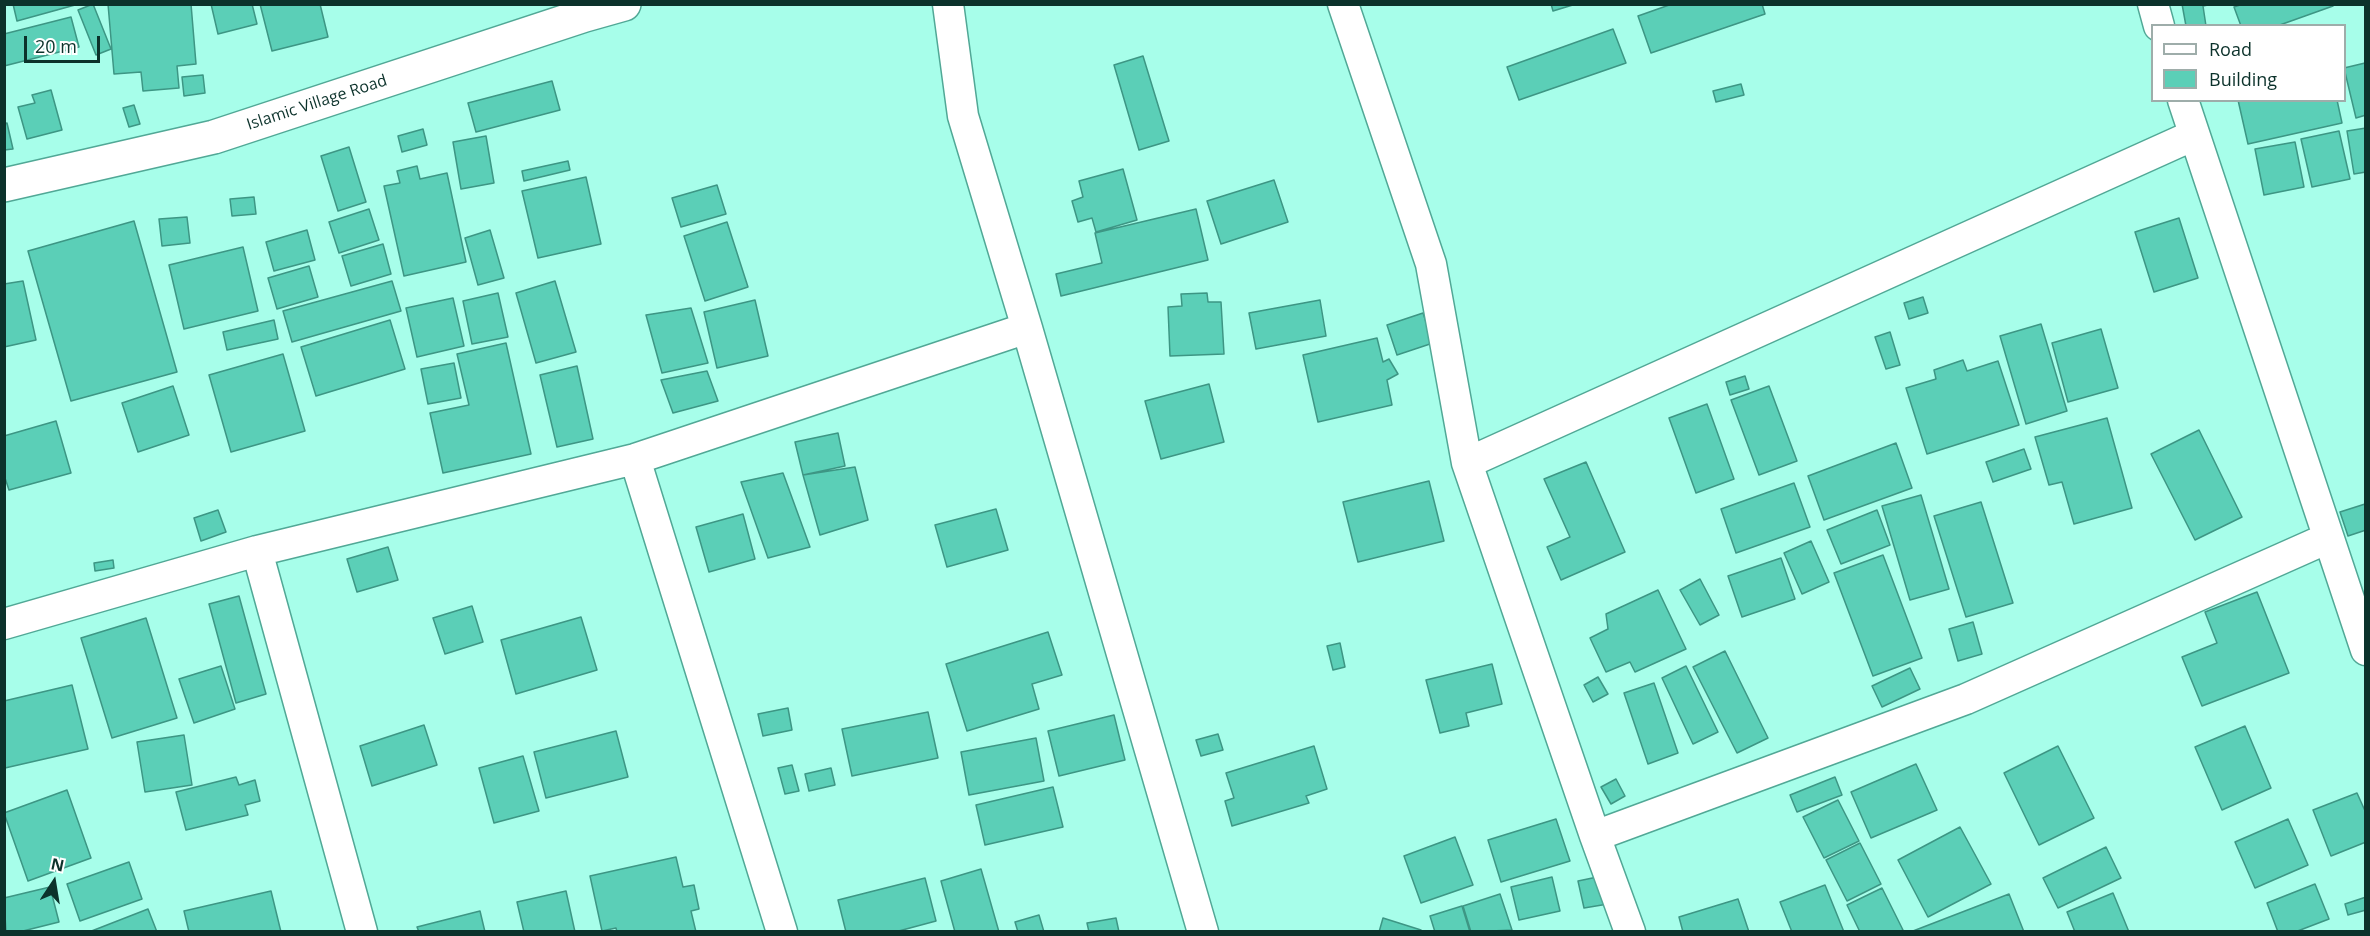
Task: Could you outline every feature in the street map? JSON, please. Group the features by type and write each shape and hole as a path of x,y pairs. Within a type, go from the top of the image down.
{"street":[{"name":"Islamic Village Road","path":"4,185 214,137 584,10 624,4"},
{"path":"948,4 963,116 1203,932"},
{"path":"1344,4 1431,264 1467,463 1630,932"},
{"path":"2153,4 2158,24"},
{"path":"2184,102 2363,637"},
{"path":"1467,463 2194,135"},
{"path":"4,624 258,551 635,459 1027,328"},
{"path":"635,459 782,932"},
{"path":"1595,836 1966,699 2328,538"},
{"path":"258,551 362,932"}],"building":[{"path":"13,4 75,4 75,5 17,21"},
{"path":"93,4 111,49 96,55 78,10"},
{"path":"108,4 191,4 196,64 177,66 179,88 143,91 141,72 114,74"},
{"path":"211,4 252,4 257,24 218,34"},
{"path":"260,4 320,4 328,37 272,51"},
{"path":"1551,4 1576,4 1553,11"},
{"path":"1672,4 1762,4 1765,14 1651,53 1638,16"},
{"path":"2182,4 2213,4 2203,6 2206,24 2186,24"},
{"path":"2243,4 2333,4 2333,6 2283,24 2240,24 2234,7"},
{"path":"71,17 79,47 4,66 4,34"},
{"path":"1613,29 1626,63 1519,100 1507,67"},
{"path":"1143,56 1169,141 1139,150 1114,65"},
{"path":"2365,63 2366,115 2356,118 2346,68"},
{"path":"203,75 205,93 184,96 182,77"},
{"path":"552,81 560,110 476,132 468,103"},
{"path":"1741,84 1744,95 1716,102 1713,91"},
{"path":"51,90 62,130 27,139 18,107 35,103 32,95"},
{"path":"2238,102 2337,102 2342,123 2248,144"},
{"path":"134,105 140,124 129,127 123,108"},
{"path":"7,123 13,149 4,150 4,124"},
{"path":"2366,128 2366,172 2354,174 2347,131"},
{"path":"423,129 427,145 402,152 398,136"},
{"path":"2339,131 2350,179 2312,187 2301,139"},
{"path":"486,136 494,183 461,189 453,142"},
{"path":"2295,142 2304,187 2264,195 2255,149"},
{"path":"349,147 366,202 338,211 321,156"},
{"path":"568,161 570,170 524,181 522,171"},
{"path":"417,166 420,179 447,173 466,262 404,276 384,186 400,183 397,171"},
{"path":"1123,169 1137,220 1096,232 1092,218 1078,222 1072,201 1083,197 1079,181"},
{"path":"586,177 601,244 538,258 522,191"},
{"path":"1274,180 1288,222 1221,244 1207,201"},
{"path":"717,185 726,214 681,227 672,198"},
{"path":"254,197 256,214 232,216 230,199"},
{"path":"369,209 379,240 339,253 329,222"},
{"path":"1196,209 1208,260 1061,296 1056,274 1102,263 1095,233"},
{"path":"187,217 190,243 162,246 159,219"},
{"path":"2179,218 2198,278 2154,292 2135,232"},
{"path":"134,221 177,372 71,401 28,251"},
{"path":"727,222 748,287 705,301 684,236"},
{"path":"307,230 315,260 274,271 266,242"},
{"path":"490,230 504,278 478,285 465,238"},
{"path":"383,244 391,274 351,286 342,256"},
{"path":"243,247 258,311 184,329 169,265"},
{"path":"309,266 318,297 277,309 268,278"},
{"path":"23,281 36,340 4,347 4,284"},
{"path":"392,281 401,311 292,342 283,311"},
{"path":"555,281 576,352 536,363 516,293"},
{"path":"498,293 508,337 472,344 463,301"},
{"path":"1207,293 1208,302 1221,302 1224,354 1170,356 1168,307 1182,306 1181,294"},
{"path":"1923,297 1928,313 1909,319 1904,303"},
{"path":"453,298 464,346 417,357 406,308"},
{"path":"755,300 768,356 717,368 704,312"},
{"path":"1320,300 1326,336 1256,349 1249,313"},
{"path":"691,308 708,363 662,373 646,315"},
{"path":"1423,313 1433,343 1397,355 1387,325"},
{"path":"274,320 278,339 227,350 223,332"},
{"path":"390,320 405,369 316,396 301,347"},
{"path":"2041,324 2067,411 2026,424 2000,336"},
{"path":"2101,329 2118,388 2068,402 2052,343"},
{"path":"1890,332 1900,365 1886,369 1875,337"},
{"path":"1377,338 1383,362 1389,359 1398,374 1387,380 1392,405 1318,422 1303,355"},
{"path":"506,343 531,454 443,473 430,413 469,405 457,354"},
{"path":"283,354 305,431 231,452 209,375"},
{"path":"1963,360 1967,371 1998,361 2019,425 1927,454 1906,388 1936,379 1934,370"},
{"path":"454,363 461,398 428,404 421,369"},
{"path":"577,366 593,439 557,447 540,375"},
{"path":"707,371 718,401 673,413 661,380"},
{"path":"1745,376 1749,389 1730,395 1726,382"},
{"path":"1209,384 1224,442 1161,459 1145,401"},
{"path":"173,386 189,435 138,452 122,403"},
{"path":"1769,386 1797,461 1759,475 1731,400"},
{"path":"1707,404 1734,479 1696,493 1669,418"},
{"path":"2107,418 2132,508 2074,524 2062,482 2049,485 2035,437"},
{"path":"56,421 71,473 9,490 4,475 4,436"},
{"path":"2199,430 2242,517 2195,540 2151,454"},
{"path":"838,433 845,466 803,475 795,442"},
{"path":"1896,443 1912,488 1824,520 1808,476"},
{"path":"2024,449 2031,469 1993,482 1986,462"},
{"path":"1586,462 1625,552 1561,580 1547,547 1570,537 1544,479"},
{"path":"855,467 868,520 820,535 803,475"},
{"path":"783,473 810,547 768,558 741,482"},
{"path":"1429,481 1444,541 1358,562 1343,502"},
{"path":"1794,483 1810,527 1736,553 1721,509"},
{"path":"1921,495 1949,589 1910,600 1882,506"},
{"path":"1981,502 2013,603 1966,617 1934,516"},
{"path":"2365,504 2366,530 2348,536 2340,512"},
{"path":"996,509 1008,550 947,567 935,525"},
{"path":"218,510 226,532 201,541 194,518"},
{"path":"1877,510 1890,545 1841,564 1827,530"},
{"path":"743,514 755,559 709,572 696,527"},
{"path":"1811,541 1829,582 1802,594 1784,553"},
{"path":"388,547 398,580 357,592 347,559"},
{"path":"1883,555 1922,658 1873,676 1834,573"},
{"path":"1781,558 1795,599 1742,617 1728,576"},
{"path":"113,560 114,568 95,571 94,563"},
{"path":"1700,579 1719,615 1700,625 1680,590"},
{"path":"1658,590 1686,649 1635,672 1630,662 1606,672 1590,638 1608,629 1606,614"},
{"path":"2257,592 2289,673 2202,706 2182,657 2217,643 2205,612"},
{"path":"239,596 266,694 236,703 209,604"},
{"path":"472,606 483,642 445,654 433,618"},
{"path":"581,617 597,670 516,694 501,640"},
{"path":"146,618 177,718 112,738 81,638"},
{"path":"1973,622 1982,654 1958,661 1949,629"},
{"path":"1048,632 1062,675 1032,684 1039,709 967,731 946,664"},
{"path":"1340,643 1345,667 1333,670 1327,646"},
{"path":"1725,651 1768,738 1737,753 1693,667"},
{"path":"1492,664 1502,704 1466,713 1469,726 1440,733 1426,680"},
{"path":"221,666 235,709 194,723 179,679"},
{"path":"1686,666 1718,732 1693,744 1662,678"},
{"path":"1910,668 1920,689 1882,707 1872,686"},
{"path":"1598,677 1608,694 1593,702 1584,685"},
{"path":"1654,683 1678,753 1648,764 1624,693"},
{"path":"72,685 88,749 5,768 4,701"},
{"path":"788,708 792,730 763,736 758,714"},
{"path":"928,712 938,758 852,776 842,729"},
{"path":"1114,715 1125,760 1059,776 1048,731"},
{"path":"424,725 437,765 372,786 360,746"},
{"path":"2245,726 2271,788 2222,810 2195,747"},
{"path":"616,731 628,777 546,798 534,752"},
{"path":"1218,734 1223,750 1201,756 1196,740"},
{"path":"184,735 192,785 145,792 137,742"},
{"path":"1036,738 1044,781 969,795 961,752"},
{"path":"1314,746 1327,789 1306,796 1309,803 1232,826 1225,801 1234,798 1226,773"},
{"path":"2058,746 2094,818 2039,845 2004,773"},
{"path":"523,756 539,811 494,823 479,768"},
{"path":"1916,764 1937,810 1871,838 1851,792"},
{"path":"792,765 799,791 785,794 778,768"},
{"path":"831,768 835,785 809,791 805,774"},
{"path":"236,777 239,785 255,780 260,801 245,805 248,815 186,830 176,792"},
{"path":"1835,777 1842,795 1797,812 1790,795"},
{"path":"1616,779 1625,796 1611,804 1601,787"},
{"path":"1053,787 1063,827 985,845 976,805"},
{"path":"67,790 91,858 28,881 4,813"},
{"path":"2357,793 2366,813 2366,842 2331,856 2313,810"},
{"path":"1838,800 1859,841 1824,858 1803,817"},
{"path":"1556,819 1570,861 1501,882 1488,840"},
{"path":"2288,819 2308,865 2255,888 2235,842"},
{"path":"1960,827 1991,884 1928,917 1898,860"},
{"path":"1455,837 1473,885 1421,903 1404,856"},
{"path":"1860,843 1881,884 1847,901 1826,860"},
{"path":"2106,847 2121,878 2058,908 2043,878"},
{"path":"676,857 683,887 694,885 699,909 691,911 696,932 617,932 616,928 602,931 590,876"},
{"path":"129,862 142,899 80,921 67,884"},
{"path":"981,869 999,932 955,932 941,881"},
{"path":"1602,876 1608,904 1584,908 1578,881"},
{"path":"1552,877 1560,911 1519,920 1511,887"},
{"path":"925,878 936,921 895,932 846,932 838,900"},
{"path":"2315,884 2329,919 2295,932 2278,932 2267,903"},
{"path":"1825,885 1844,932 1792,932 1780,902"},
{"path":"50,887 59,922 19,932 6,932 4,898"},
{"path":"1882,888 1903,930 1899,932 1860,932 1847,905"},
{"path":"271,891 281,932 189,932 184,911"},
{"path":"566,891 575,932 524,932 517,902"},
{"path":"2113,893 2129,932 2075,932 2067,912"},
{"path":"1500,894 1512,930 1471,932 1463,906"},
{"path":"2009,894 2024,932 1913,931"},
{"path":"2366,897 2366,910 2348,915 2345,904"},
{"path":"1738,899 1749,932 1683,932 1679,917"},
{"path":"1462,906 1470,932 1435,932 1430,916"},
{"path":"148,909 157,932 89,932"},
{"path":"480,911 485,932 419,932 417,927"},
{"path":"1039,915 1044,932 1018,932 1015,922"},
{"path":"1116,918 1119,932 1089,932 1087,923"},
{"path":"1383,918 1421,930 1421,932 1379,932"}]}
